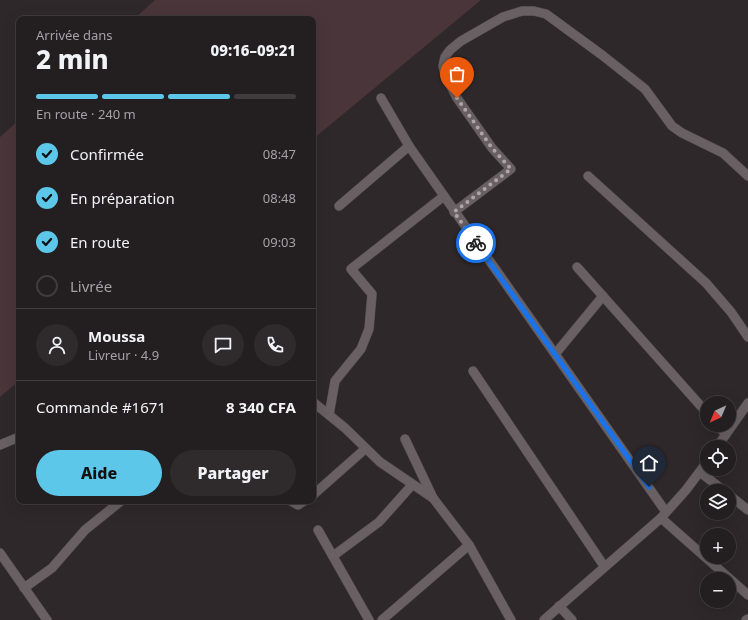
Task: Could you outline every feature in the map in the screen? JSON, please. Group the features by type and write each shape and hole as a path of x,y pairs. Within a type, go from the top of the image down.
{"street":[{"path":"454,212 511,169 480,132 450,87 443,66 445,57 450,50 461,41 503,17 522,11 534,11 546,14 572,32 645,89 672,126 682,133 723,153 748,176"},
{"path":"381,98 408,146 556,354 664,515 748,595"},
{"path":"339,206 408,146"},
{"path":"588,176 706,284 731,312 748,337"},
{"path":"329,415 335,381 361,349 369,329 372,294 351,269 444,196"},
{"path":"577,267 700,405"},
{"path":"556,354 603,296"},
{"path":"473,371 604,566"},
{"path":"722,440 748,403"},
{"path":"316,404 345,428 365,449 412,485 433,498"},
{"path":"0,445 16,438"},
{"path":"405,439 433,498 469,545 511,620"},
{"path":"316,492 365,449"},
{"path":"544,620 664,515 700,472"},
{"path":"705,476 715,484"},
{"path":"333,556 379,522 412,485"},
{"path":"736,501 748,510"},
{"path":"24,588 52,568 85,530 117,504"},
{"path":"318,530 369,620"},
{"path":"382,620 469,545"},
{"path":"0,553 47,620"},
{"path":"559,606 572,620"}],"shaded area":[{"path":"155,0 481,0 316,137 316,16 137,16"},
{"path":"16,123 16,384 0,397 0,137"}],"way so far":[{"path":"457,98 492,148 511,169 454,212 476,243"}],"route":[{"path":"476,243 649,487"}]}
